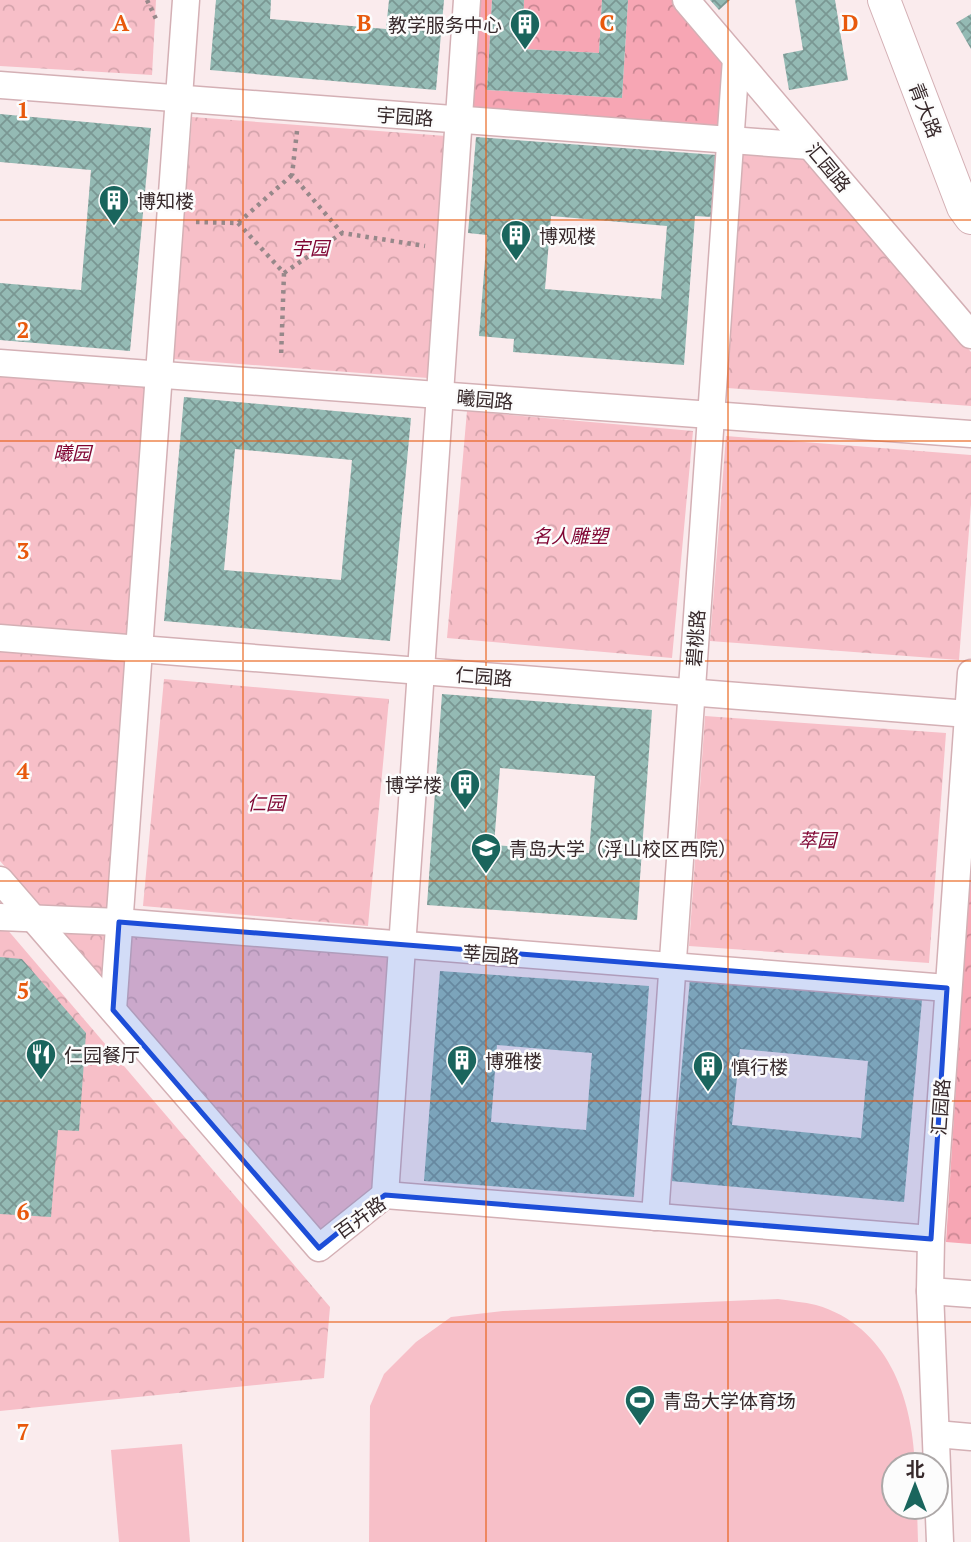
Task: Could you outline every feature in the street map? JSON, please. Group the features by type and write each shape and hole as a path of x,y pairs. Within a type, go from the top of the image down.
{"street":[{"path":"113,1010 186,0"},
{"path":"385,1195 467,0"},
{"name":"汇园路","path":"686,0 971,335"},
{"name":"青大路","path":"884,0 963,207 971,218"},
{"name":"碧桃路","path":"654,1217 736,59"},
{"name":"宇园路","path":"0,85 810,146"},
{"name":"曦园路","path":"0,363 971,433"},
{"name":"仁园路","path":"0,638 968,714"},
{"name":"汇园路","path":"940,1542 930,1291 931,1240 947,988 964,852 971,673"},
{"name":"百卉路","path":"0,880 319,1248 385,1195 931,1240"},
{"path":"0,917 947,988"},
{"path":"930,1291 971,1294"},
{"path":"936,1434 971,1437"}],"path":[{"path":"170,221 238,223 292,175 299,108"},
{"path":"292,175 342,233 450,251"},
{"path":"238,223 284,273 280,383"},
{"path":"284,273 342,233"}],"highlighted area":[{"path":"119,922 947,988 931,1239 385,1195 319,1248 113,1010"}],"green space":[{"path":"0,0 156,0 152,75 0,66"},
{"path":"475,0 492,0 487,90 622,98 628,0 675,0 727,61 722,131 468,112"},
{"path":"524,0 602,0 599,53 522,49"},
{"name":"宇园","path":"192,117 446,136 428,378 173,359"},
{"path":"743,153 804,155 971,352 971,406 727,388"},
{"name":"曦园","path":"0,371 150,383 103,979 0,861"},
{"name":"名人雕塑","path":"467,411 693,431 672,658 447,638"},
{"path":"726,436 971,455 971,504 959,660 710,641"},
{"name":"仁园","path":"164,679 389,699 368,926 143,906"},
{"name":"萃园","path":"705,716 946,733 929,963 689,946"},
{"path":"971,863 971,1244 946,1242"},
{"path":"0,921 330,1307 324,1378 0,1411"},
{"path":"131,934 395,955 376,1192 317,1239 125,1006"},
{"name":"青岛大学体育场","path":"778,1299 816,1305 841,1315 861,1329 878,1347 901,1390 914,1451 880,1451 880,1521 917,1521 918,1542 369,1542 370,1406 384,1374 416,1342 451,1317 503,1311"},
{"path":"182,1444 190,1542 119,1542 111,1450"}],"building":[{"path":"216,0 271,0 270,19 386,29 389,0 444,0 436,90 210,70"},
{"name":"教学服务中心","path":"492,0 524,0 522,49 599,53 602,0 628,0 622,98 487,90"},
{"path":"710,0 730,0 719,10"},
{"path":"795,0 835,0 848,80 789,90 783,54 803,50"},
{"path":"971,14 971,49 956,23"},
{"name":"博知楼","path":"0,114 151,128 130,351 0,340 0,283 81,290 91,170 0,162"},
{"name":"博观楼","path":"476,137 717,155 712,217 695,216 684,365 513,352 514,339 479,336 487,235 468,233","holes":["551,216 667,226 661,299 545,289"]},
{"path":"184,397 411,418 390,641 164,621","holes":["235,449 352,460 341,580 224,570"]},
{"name":"博学楼","path":"442,694 652,710 637,920 427,905","holes":["500,768 595,776 589,853 494,845"]},
{"name":"仁园餐厅","path":"0,957 22,959 86,1033 79,1131 58,1130 51,1217 0,1214"},
{"name":"博雅楼","path":"440,971 649,986 634,1197 424,1181","holes":["497,1045 592,1053 586,1130 491,1122"]},
{"name":"慎行楼","path":"690,979 922,1000 904,1202 671,1181","holes":["740,1049 868,1061 861,1138 732,1125"]}],"place":[{"name":"教学服务中心","path":"525,51"},
{"name":"博知楼","path":"114,227"},
{"name":"博观楼","path":"516,262"},
{"name":"博学楼","path":"465,811"},
{"name":"青岛大学（浮山校区西院）","path":"486,875"},
{"name":"仁园餐厅","path":"41,1081"},
{"name":"博雅楼","path":"462,1087"},
{"name":"慎行楼","path":"708,1093"},
{"name":"青岛大学体育场","path":"640,1427"}]}
